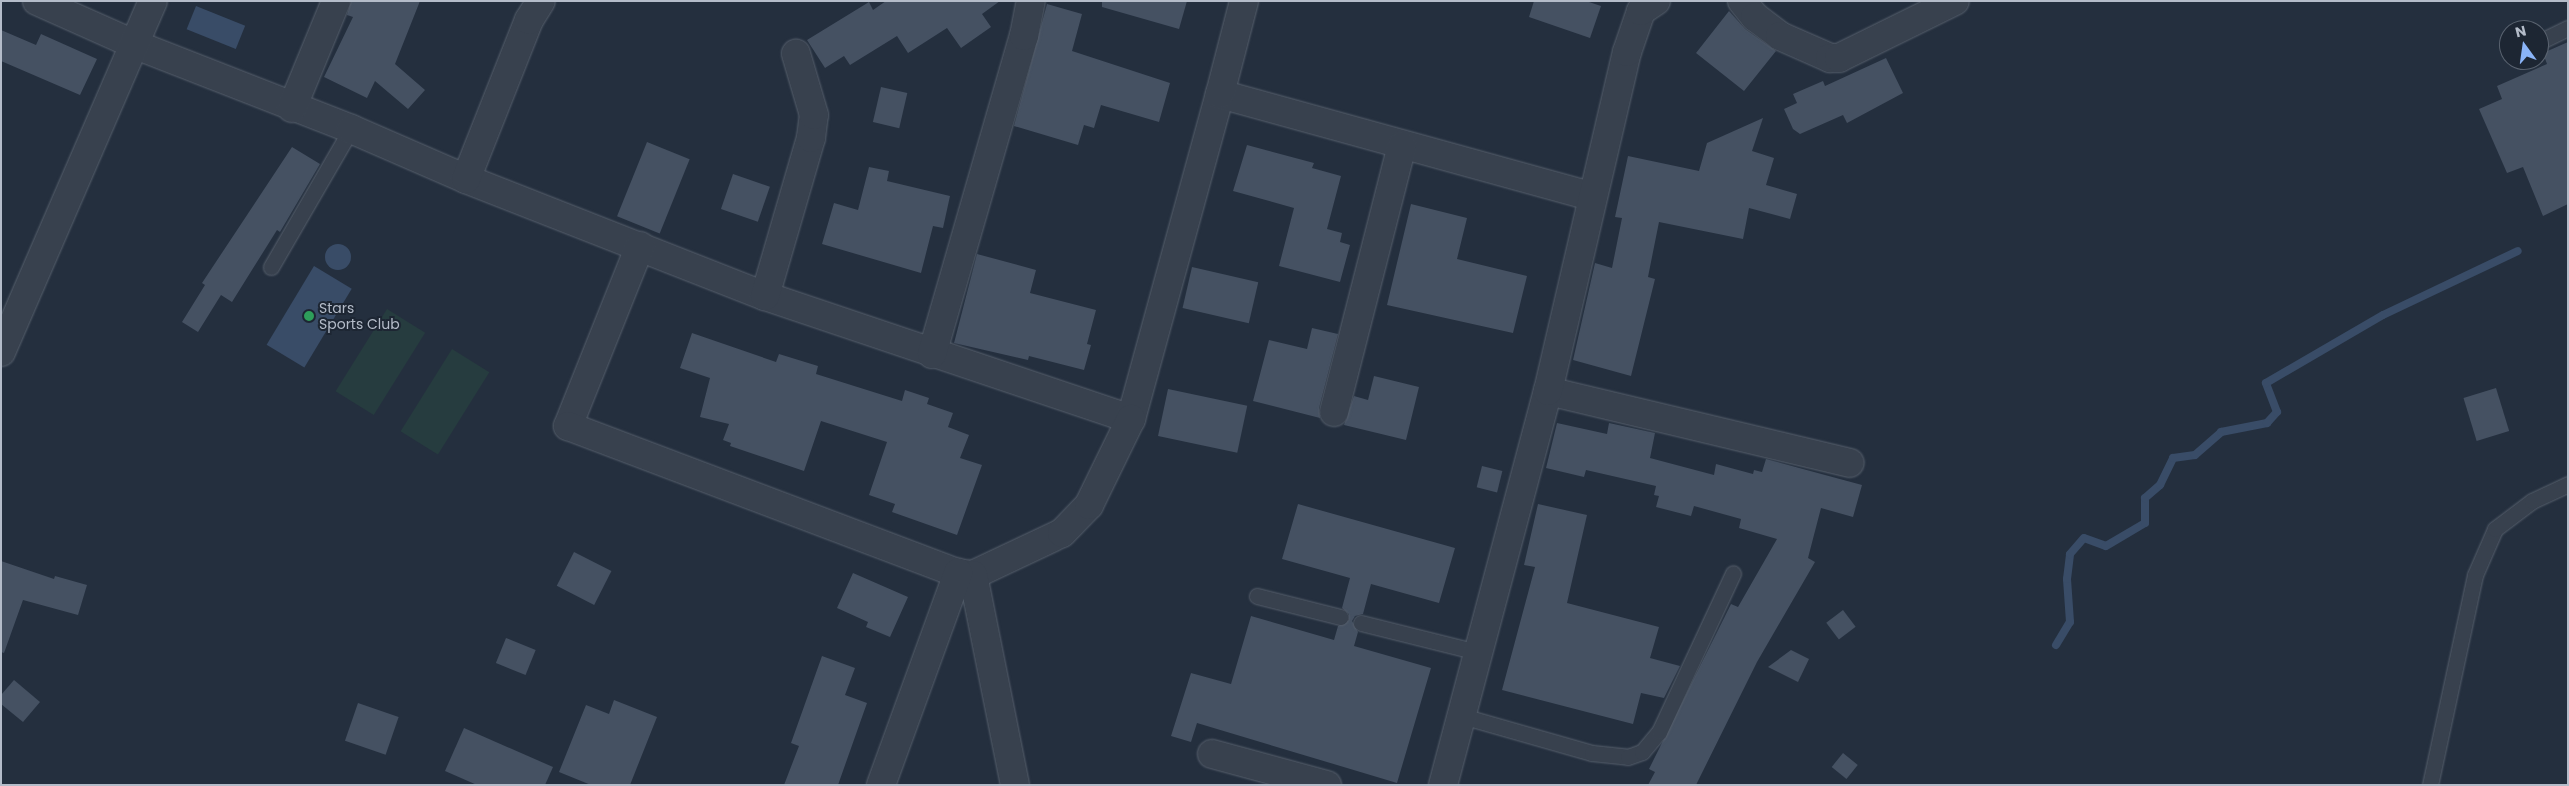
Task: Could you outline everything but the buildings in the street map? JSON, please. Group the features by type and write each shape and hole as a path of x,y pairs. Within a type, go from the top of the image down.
{"street":[{"path":"37,1 136,46 292,108 351,129 466,179 765,296 932,354 1130,419"},
{"path":"1,352 154,1"},
{"path":"292,108 336,1"},
{"path":"466,179 529,20 541,1"},
{"path":"932,354 1024,36 1031,1"},
{"path":"640,246 568,426 966,574 1042,544 1066,528 1089,505 1130,419 1244,1"},
{"path":"1443,785 1548,391 1591,196 1627,52 1641,11 1656,1"},
{"path":"1742,1 1755,17 1780,36 1830,58 1839,58 1955,1"},
{"path":"765,296 811,138 814,115 796,54"},
{"path":"1220,94 1402,146 1591,196"},
{"path":"1334,412 1402,146"},
{"path":"1548,391 1850,463"},
{"path":"881,785 966,574"},
{"path":"966,574 1015,785"},
{"path":"1212,754 1327,785"}],"lane":[{"path":"2549,37 2568,28"},
{"path":"271,266 351,129"},
{"path":"2430,785 2475,576 2495,529 2532,501 2568,484"},
{"path":"1462,716 1592,753 1628,757 1642,752 1659,732 1733,573"},
{"path":"1256,596 1340,617"},
{"path":"1361,623 1477,652"}],"green space":[{"path":"387,309 425,333 374,415 336,391"},
{"path":"452,349 489,372 438,455 401,431"}],"water":[{"path":"196,6 245,26 236,49 187,29"},
{"path":"338,244 347,248 351,257 347,266 338,270 329,266 325,257 329,248"},
{"name":"Stars Sports Club","path":"314,266 352,289 304,368 267,345"}],"waterway":[{"path":"2056,645 2070,622 2067,579 2070,554 2084,538 2106,546 2145,523 2145,498 2160,485 2173,458 2195,455 2221,432 2267,423 2277,412 2266,383 2383,315 2518,251"}],"place":[{"name":"Stars Sports Club","path":"309,316"}]}
